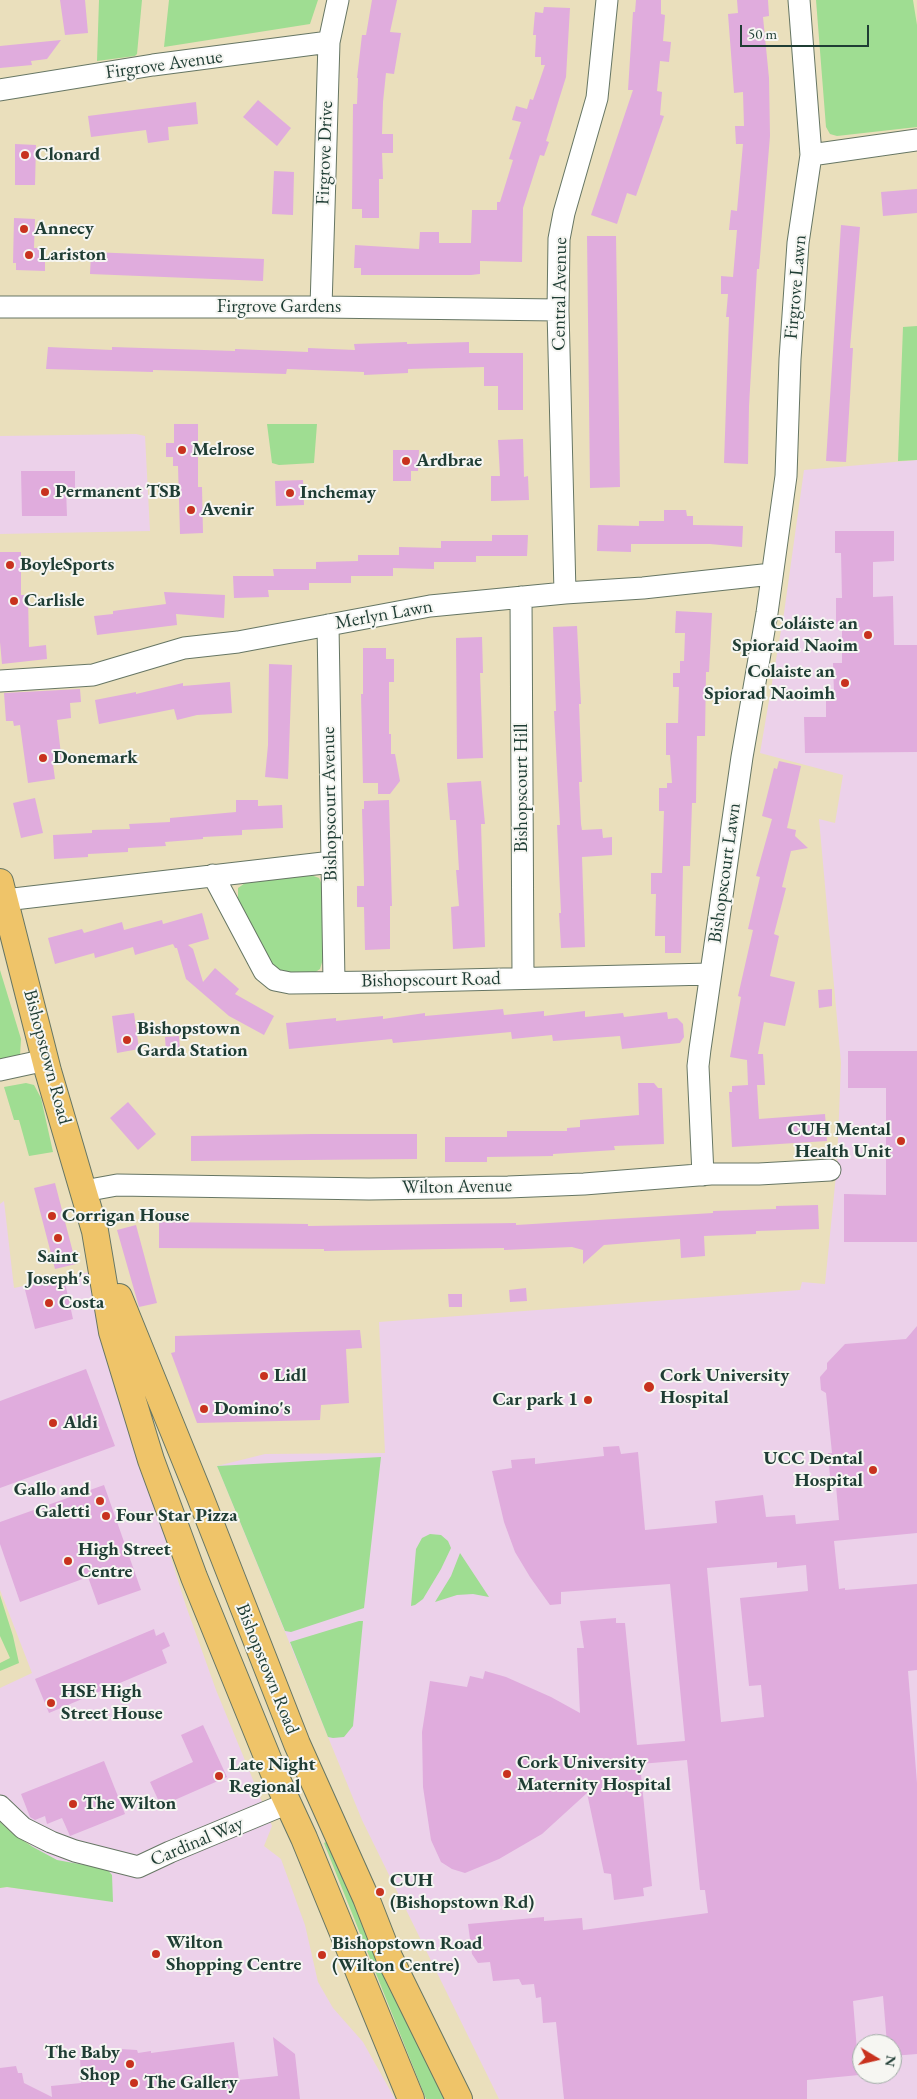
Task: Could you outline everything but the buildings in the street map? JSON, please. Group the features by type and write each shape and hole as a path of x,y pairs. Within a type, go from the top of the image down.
{"main road":[{"name":"Bishopstown Road","path":"2,891 46,1060 95,1231 128,1324 199,1494 297,1744 366,1898 390,1957 458,2099"},
{"name":"Bishopstown Road","path":"95,1231 112,1332 151,1460 194,1578 304,1838 411,2099"}],"street":[{"name":"Firgrove Drive","path":"321,307 329,42 338,0"},
{"name":"Central Avenue","path":"565,593 558,310 559,240 564,214 597,98 607,0"},
{"name":"Firgrove Lawn","path":"772,574 786,476 790,359 798,243 811,155 798,0"},
{"name":"Firgrove Avenue","path":"0,90 153,66 329,42"},
{"path":"811,155 917,140"},
{"name":"Firgrove Gardens","path":"0,307 321,307 558,310"},
{"name":"Merlyn Lawn","path":"0,681 93,675 184,648 238,642 430,606 565,593 643,588 772,574"},
{"name":"Bishopscourt Lawn","path":"703,1175 698,1066 743,747 772,574"},
{"name":"Bishopscourt Hill","path":"521,597 523,978"},
{"name":"Bishopscourt Avenue","path":"328,625 334,982"},
{"path":"2,891 213,875 332,862"},
{"name":"Bishopscourt Road","path":"213,875 264,970 276,980 290,983 710,974"},
{"path":"0,1070 46,1060"},
{"name":"Wilton Avenue","path":"84,1191 117,1185 329,1189 508,1187 584,1184 703,1175 830,1170"},
{"name":"Cardinal Way","path":"0,1806 24,1828 51,1842 75,1851 138,1867 288,1804"}],"shaded area":[{"path":"136,434 145,436 150,531 0,534 0,436"},
{"name":"Cork University Hospital","path":"917,460 917,2099 499,2099 362,1820 217,1466 265,1454 385,1453 379,1322 800,1290 802,1282 825,1284 837,1165 841,1063 819,819 835,823 843,775 760,753 784,613 804,470"},
{"path":"4,1201 14,1288 89,1272 139,1456 186,1606 216,1690 272,1826 264,1846 281,1859 305,1925 318,1982 333,2008 363,2042 395,2099 0,2099 0,1888 7,1887 111,1901 43,1867 0,1794 0,1688 32,1673 0,1590 0,1204"}],"green space":[{"path":"99,0 142,0 137,54 135,56 97,61"},
{"path":"169,0 318,0 310,24 164,47"},
{"path":"816,0 913,0 917,25 917,127 837,136 830,134 826,127"},
{"path":"917,326 917,460 898,461 903,327"},
{"path":"267,424 317,424 314,463 279,465 272,463"},
{"path":"308,874 319,878 323,887 323,959 320,969 311,975 278,971 269,962 238,900 238,888 248,881"},
{"path":"0,970 21,1039 20,1056 0,1062"},
{"path":"26,1083 34,1085 41,1098 53,1152 29,1156 19,1120 14,1120 4,1087"},
{"path":"381,1457 364,1608 291,1632 285,1631 217,1466"},
{"path":"430,1534 441,1535 448,1541 451,1548 423,1599 411,1606 416,1549 422,1538"},
{"path":"460,1553 489,1597 473,1594 457,1595 435,1602 451,1576"},
{"path":"0,1595 19,1663 0,1671 0,1663 10,1658 0,1636"},
{"path":"363,1621 353,1726 344,1737 328,1737 290,1642"},
{"path":"0,1822 13,1834 57,1860 107,1869 112,1875 113,1902 7,1887 0,1888"},
{"path":"328,1841 446,2099 426,2099 324,1843"}],"place":[{"name":"Clonard","path":"25,155"},
{"name":"Annecy","path":"24,229"},
{"name":"Lariston","path":"29,255"},
{"name":"Melrose","path":"182,450"},
{"name":"Ardbrae","path":"406,461"},
{"name":"Permanent TSB","path":"45,492"},
{"name":"Inchemay","path":"290,493"},
{"name":"Avenir","path":"191,510"},
{"name":"BoyleSports","path":"10,565"},
{"name":"Carlisle","path":"14,601"},
{"name":"Coláiste an Spioraid Naoim","path":"868,635"},
{"name":"Colaiste an Spiorad Naoimh","path":"845,683"},
{"name":"Donemark","path":"43,758"},
{"name":"Bishopstown Garda Station","path":"127,1040"},
{"name":"CUH Mental Health Unit","path":"901,1141"},
{"name":"Corrigan House","path":"52,1216"},
{"name":"Saint Joseph's","path":"58,1238"},
{"name":"Costa","path":"49,1303"},
{"name":"Lidl","path":"264,1376"},
{"name":"Cork University Hospital","path":"649,1387"},
{"name":"Car park 1","path":"588,1400"},
{"name":"Domino's","path":"204,1409"},
{"name":"Aldi","path":"53,1423"},
{"name":"UCC Dental Hospital","path":"873,1470"},
{"name":"Gallo and Galetti","path":"100,1501"},
{"name":"Four Star Pizza","path":"106,1516"},
{"name":"High Street Centre","path":"68,1561"},
{"name":"HSE High Street House","path":"51,1703"},
{"name":"Cork University Maternity Hospital","path":"507,1774"},
{"name":"Late Night Regional","path":"219,1776"},
{"name":"The Wilton","path":"73,1804"},
{"name":"CUH (Bishopstown Rd)","path":"380,1892"},
{"name":"Wilton Shopping Centre","path":"156,1954"},
{"name":"Bishopstown Road (Wilton Centre)","path":"322,1955"},
{"name":"The Baby Shop","path":"130,2064"},
{"name":"The Gallery","path":"134,2083"}]}
